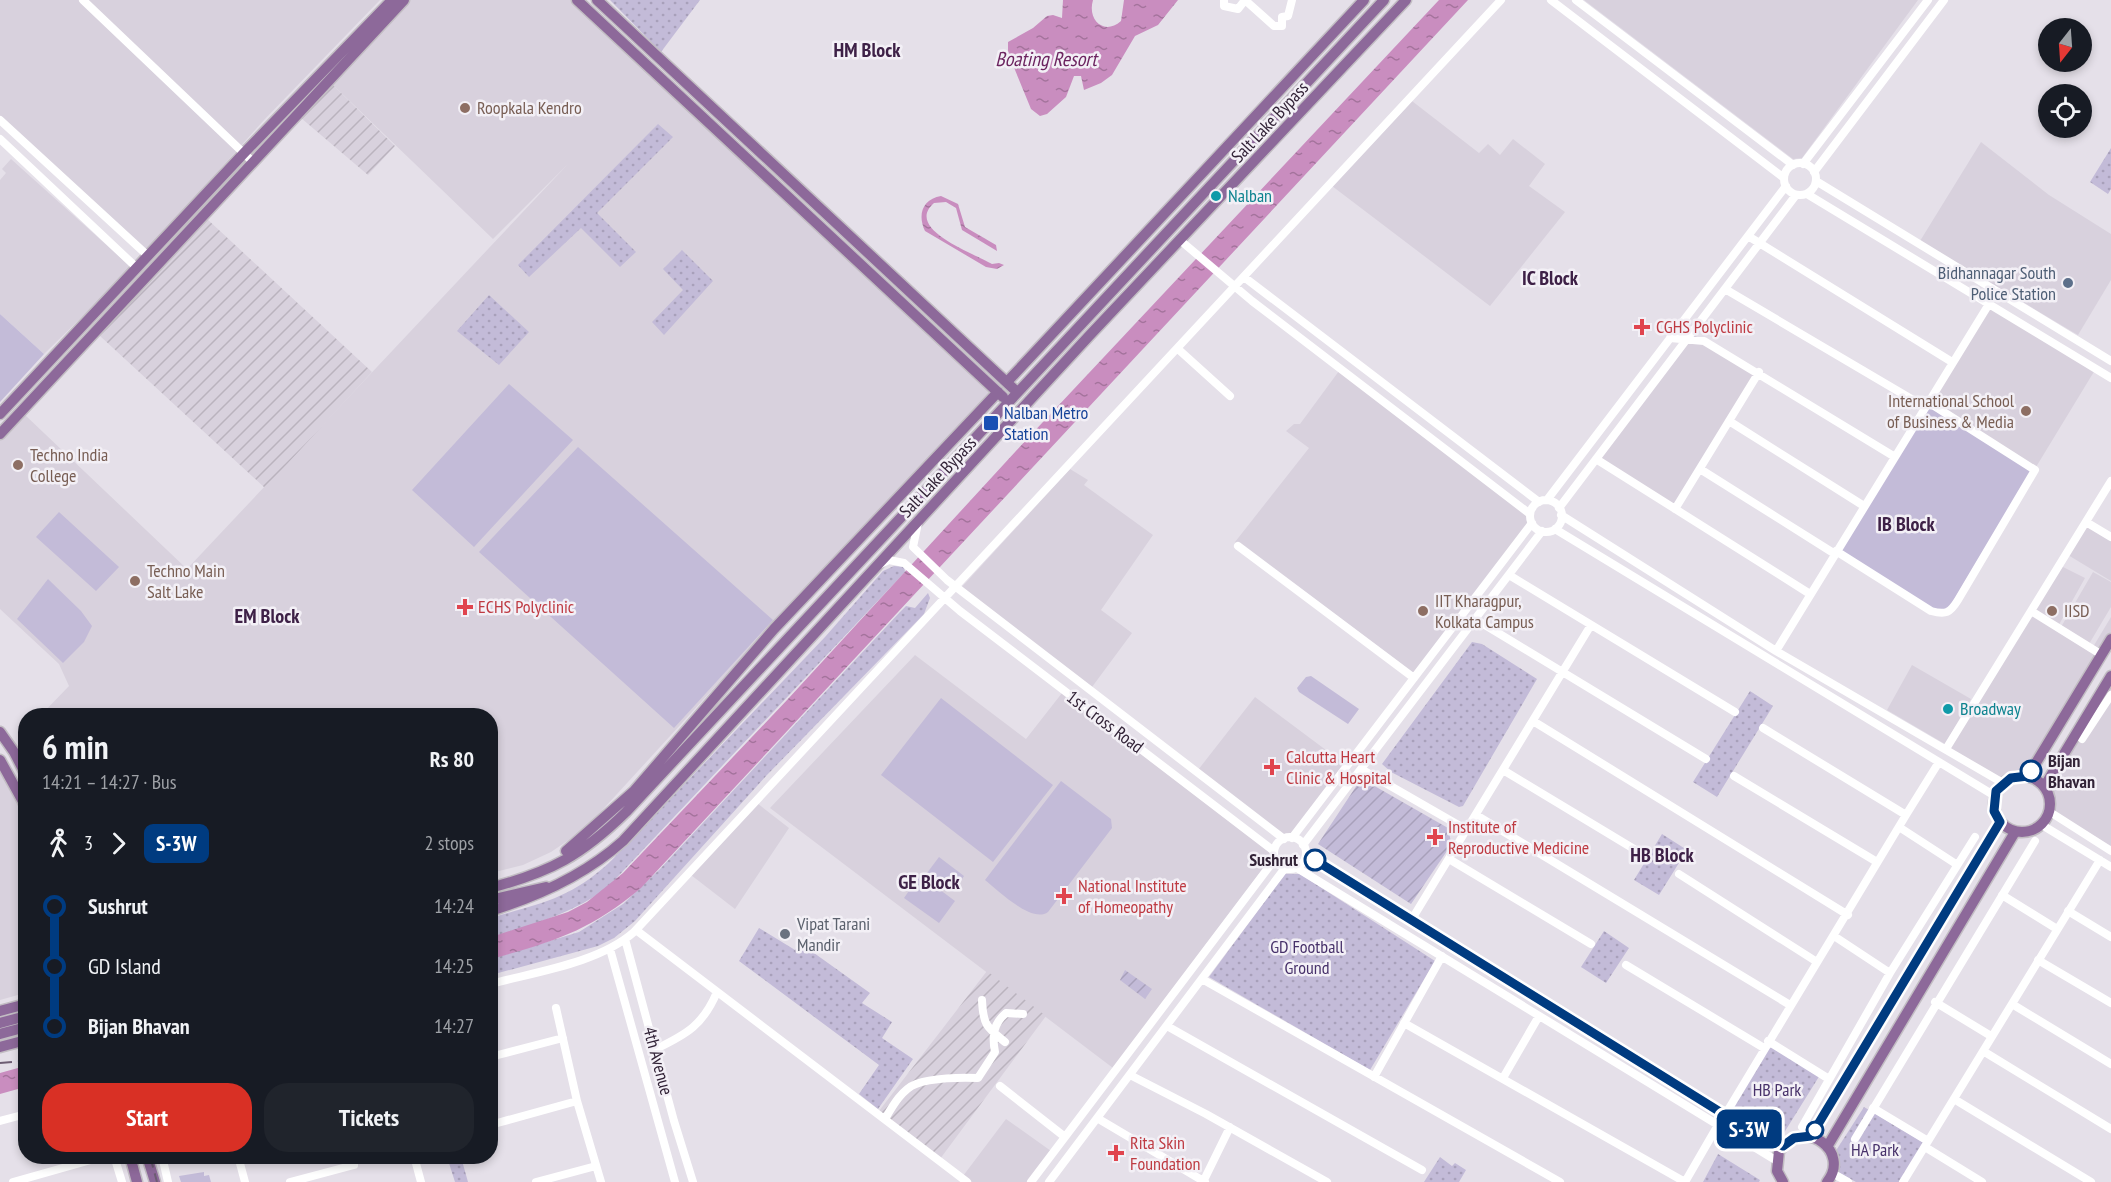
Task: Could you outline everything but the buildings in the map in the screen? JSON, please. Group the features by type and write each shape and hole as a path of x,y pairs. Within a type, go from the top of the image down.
{"main road":[{"path":"0,414 179,221 392,0"},
{"path":"0,434 404,0"},
{"path":"578,0 1008,402"},
{"path":"597,0 1017,392"},
{"name":"Salt Lake Bypass","path":"1007,382 1364,0"},
{"name":"Salt Lake Bypass","path":"498,887 524,885 584,850 598,839 667,768 1384,0"},
{"name":"Salt Lake Bypass","path":"498,908 528,899 554,886 592,866 617,847 1406,0"},
{"path":"627,46 636,37"},
{"path":"1160,219 1180,241"},
{"path":"179,221 189,230"},
{"name":"Salt Lake Bypass","path":"567,851 634,791 751,657 998,392"},
{"path":"921,495 923,472"},
{"path":"2028,776 2111,639"},
{"path":"751,657 778,648"},
{"path":"2044,787 2111,676"},
{"path":"0,732 18,760"},
{"path":"667,768 672,749"},
{"path":"684,749 695,762"},
{"path":"0,760 18,793"},
{"path":"2028,776 2044,787 2049,795 2050,813 2042,825 2032,831 2015,832 2000,822 1994,811 1995,796 2003,783 2011,778 2028,776"},
{"path":"1811,1136 2000,822"},
{"path":"1827,1147 2015,832"},
{"path":"498,896 524,885 554,886"},
{"path":"0,1011 18,1006"},
{"path":"0,1023 18,1018"},
{"path":"0,1034 18,1029"},
{"path":"0,1047 18,1042"},
{"path":"1783,1182 1777,1171 1777,1161 1783,1146 1794,1138 1811,1136 1827,1147 1832,1155 1830,1178"},
{"path":"132,1164 137,1182"},
{"path":"149,1164 155,1182"}],"street":[{"path":"82,0 253,162"},
{"path":"1224,0 1224,6 1238,9 1245,0 1274,26 1282,26 1282,17 1288,16 1292,0"},
{"path":"498,982 610,949 636,930 1501,0"},
{"path":"1551,0 1705,117 1785,182 1796,195"},
{"path":"1576,0 1793,165 1803,164 1928,0"},
{"path":"1555,529 1560,511 1596,459 1796,195 1807,194 1813,189 1815,177 1944,0"},
{"path":"1608,43 1618,32"},
{"path":"1705,117 1715,106"},
{"path":"0,120 147,255"},
{"path":"0,139 136,267"},
{"path":"1803,164 1815,177 1844,198 2111,361"},
{"path":"1031,1182 1275,855 1414,678 1543,501 1748,236 1785,182 1793,165"},
{"path":"1807,194 2111,378"},
{"path":"1836,212 1844,198"},
{"path":"1748,236 1952,362"},
{"path":"1180,241 1235,287 1531,518 1542,531"},
{"path":"1949,280 1958,267"},
{"path":"1244,276 1543,501 1776,651 2003,783"},
{"path":"1700,469 1931,611 1944,614 1951,611 1958,600 2035,470 1725,289"},
{"path":"1776,651 1989,304"},
{"path":"1670,338 1704,341 1759,372 1894,457"},
{"path":"1178,349 1230,396"},
{"path":"1675,509 1759,372"},
{"path":"998,392 1007,382"},
{"path":"1729,421 1864,506"},
{"path":"1596,459 1810,594"},
{"path":"1946,749 2111,481"},
{"name":"1st Cross Road","path":"920,520 913,542 916,552 955,587 1202,776 1288,838"},
{"path":"2086,522 2111,537"},
{"path":"1303,845 1542,531 1555,529 1995,796"},
{"path":"1238,546 1414,678"},
{"name":"1st Cross Road","path":"878,566 890,560 904,563 936,592 1193,789 1275,855"},
{"path":"1509,575 1735,712"},
{"path":"2031,611 2102,655"},
{"path":"1475,619 1706,759"},
{"path":"1412,919 1592,625"},
{"path":"1734,638 1740,628"},
{"path":"1028,663 1039,652"},
{"path":"1819,689 1826,680"},
{"path":"1406,688 1416,697"},
{"path":"2082,739 2111,695"},
{"path":"1533,722 1848,915"},
{"path":"1762,728 1906,815"},
{"path":"1725,1115 1939,762"},
{"path":"1361,769 1467,830"},
{"path":"1503,770 1644,855"},
{"path":"1193,789 1202,776"},
{"path":"1734,776 1877,862"},
{"path":"2050,813 2111,851"},
{"path":"1476,815 1790,1005"},
{"path":"2042,825 2111,867"},
{"path":"1899,827 1956,864"},
{"path":"1802,1127 1890,973 1956,864 1975,837"},
{"path":"1288,838 1303,845 1306,854 1303,862 1297,868"},
{"path":"1855,1139 1935,1002 2035,841"},
{"name":"Salt Lake Bypass","path":"560,862 567,851"},
{"path":"1306,854 1725,1115 1783,1146"},
{"path":"1275,855 1285,868"},
{"path":"1449,859 1591,944"},
{"path":"1903,1182 2100,860"},
{"path":"1285,868 1297,868 1777,1161"},
{"path":"1049,1182 1285,868"},
{"path":"1679,874 1817,962"},
{"path":"2002,896 2057,929"},
{"path":"2068,911 2111,937"},
{"path":"636,930 967,1182"},
{"path":"1834,936 1890,973"},
{"name":"4th Avenue","path":"626,939 674,1121 693,1182"},
{"name":"4th Avenue","path":"610,949 660,1125 673,1182"},
{"path":"1374,1077 1442,956"},
{"path":"2038,960 2111,1003"},
{"path":"1626,965 1829,1079"},
{"path":"1487,984 1495,971"},
{"path":"1202,979 1560,1182"},
{"path":"656,1049 687,1035 710,1009 717,992"},
{"path":"982,1000 983,1016 988,1029 1005,1042"},
{"path":"1935,1002 1991,1036"},
{"path":"2012,1004 2111,1064"},
{"path":"556,1008 577,1101 601,1182"},
{"path":"885,1119 898,1099 916,1084 955,1077 978,1078 995,1052 994,1033 998,1020 1006,1013 1023,1014"},
{"path":"1503,1078 1539,1016"},
{"path":"1404,1023 1686,1182 1718,1125"},
{"path":"1570,1034 1578,1023"},
{"path":"1167,1026 1422,1170"},
{"path":"498,1055 563,1038"},
{"path":"1983,1051 2111,1129"},
{"path":"1130,1075 1230,1127 1327,1182"},
{"path":"1000,1086 1065,1137"},
{"path":"1677,1100 1683,1089"},
{"path":"1096,1097 1107,1105"},
{"path":"1954,1099 2091,1182"},
{"path":"498,1123 577,1101"},
{"path":"1873,1108 1982,1182"},
{"path":"0,1120 18,1116"},
{"path":"1097,1118 1204,1182 1230,1127"},
{"path":"660,1125 674,1121"},
{"path":"13,1182 48,1177 83,1164"},
{"path":"116,1164 122,1182"},
{"path":"164,1164 168,1182"},
{"path":"240,1164 245,1182"},
{"path":"416,1164 421,1182"},
{"path":"290,1182 354,1165"},
{"path":"536,1182 596,1166"},
{"path":"1830,1178 1848,1182"}],"shaded area":[{"path":"0,0 380,0 264,120 145,253 0,118"},
{"path":"410,0 571,0 990,393 949,441 831,560 585,829 551,852 523,865 498,871 498,708 48,708 69,686 59,664 0,609 0,440 24,414 187,569 568,164 493,239 332,84"},
{"path":"1584,0 1918,0 1802,158 1793,159"},
{"path":"332,84 395,146 368,175 301,118"},
{"path":"1412,101 1479,153 1488,144 1500,155 1513,139 1545,164 1529,186 1565,212 1490,306 1332,186"},
{"path":"1981,142 2049,195 2111,234 2111,280 2078,335 1920,241"},
{"path":"11,159 132,268 44,354 0,314 0,180 6,173 2,169"},
{"path":"206,218 372,372 265,488 100,336"},
{"path":"1989,308 2095,370 2036,467 1932,401"},
{"path":"1694,335 1756,373 1674,506 1600,459"},
{"path":"1339,371 1527,515 1527,524 1413,675 1235,542 1309,448 1286,431 1294,424 1300,424"},
{"path":"1070,469 1088,480 1084,485 1153,535 1101,610 1132,633 1092,687 960,589"},
{"path":"2087,526 2111,541 2111,581 2068,555"},
{"path":"2061,566 2085,578 2056,630 2090,652 2111,617 2111,632 2026,774 2010,774 2002,779 1949,748"},
{"path":"2093,572 2111,582 2111,607 2089,644 2061,627"},
{"name":"National Institute of Homeopathy","path":"915,655 1026,739 1062,693 1270,853 1270,859 1113,1068 770,808"},
{"path":"1912,665 1971,699 1945,744 1887,710"},
{"path":"2111,684 2111,846 2053,811 2048,787"},
{"name":"Calcutta Heart Clinic & Hospital","path":"1255,697 1346,765 1292,835 1283,835 1198,770"},
{"path":"0,773 18,806 18,995 0,1000"},
{"path":"757,803 789,828 735,909 691,875"},
{"path":"987,971 1046,1016 940,1159 879,1111"},
{"path":"1006,1119 1051,1151 1028,1182 972,1182 963,1176"}],"green space":[{"path":"610,0 700,0 661,52"},
{"path":"658,124 673,137 597,213 636,252 620,267 581,228 529,277 518,265"},
{"path":"2111,148 2111,189 2108,194 2090,182"},
{"path":"682,250 713,281 664,335 652,322 683,290 663,269"},
{"path":"489,295 529,332 499,365 457,331"},
{"path":"0,314 44,354 0,402"},
{"path":"509,384 573,440 474,547 412,490"},
{"path":"1929,407 2031,471 1949,608 1943,611 1932,608 1838,552"},
{"path":"578,447 773,620 674,728 479,552"},
{"path":"59,512 119,567 96,591 36,537"},
{"path":"894,566 904,567 905,572 607,888 566,912 498,935 498,916 568,892 595,875 610,862 825,637 883,571"},
{"path":"48,579 81,611 92,626 84,642 63,663 17,619"},
{"path":"928,593 930,598 924,614 766,776 635,921 614,938 598,946 498,973 498,957 579,932 623,904 660,869 900,612 906,606 915,608"},
{"path":"1472,642 1482,644 1537,679 1463,806 1459,807 1391,772 1382,764"},
{"path":"1311,676 1359,709 1348,724 1299,692 1297,688 1306,677"},
{"path":"1750,691 1773,706 1717,797 1693,782"},
{"path":"941,698 1053,785 993,862 881,775"},
{"path":"1061,781 1111,819 1112,828 1048,912 1041,915 1033,914 1016,905 985,880"},
{"path":"1371,784 1448,828 1451,842 1449,848 1411,904 1318,844 1357,785"},
{"path":"1662,834 1687,850 1659,895 1634,880"},
{"path":"939,857 964,876 953,892 927,873"},
{"name":"GD Football Ground","path":"1285,874 1300,874 1435,961 1370,1070 1209,977"},
{"path":"920,875 955,901 939,923 904,898"},
{"path":"759,928 795,950 800,943 870,993 862,1003 892,1022 882,1038 913,1059 878,1109 859,1094 879,1065 739,961"},
{"path":"1604,931 1629,948 1606,983 1581,967"},
{"path":"1125,970 1152,989 1145,999 1120,980"},
{"name":"HB Park","path":"1771,1045 1820,1075 1782,1136 1733,1107"},
{"name":"HA Park","path":"1864,1107 1924,1143 1900,1182 1856,1182 1838,1172 1837,1149"},
{"path":"1718,1154 1760,1180 1759,1182 1703,1182"},
{"path":"1440,1157 1452,1166 1455,1163 1466,1170 1459,1182 1424,1182"},
{"path":"449,1164 463,1164 468,1182 455,1182"},
{"path":"204,1172 204,1176 209,1175 211,1182 181,1182 179,1176"}],"water":[{"name":"Boating Resort","path":"1063,0 1093,0 1092,14 1098,24 1109,27 1121,21 1124,0 1178,0 1158,25 1135,36 1112,75 1101,83 1084,90 1081,76 1074,76 1066,97 1047,114 1040,116 1031,109 1008,53 1008,42 1033,28 1047,16 1062,18"},
{"path":"1439,0 1468,0 641,888 587,925 553,940 498,957 498,935 568,912 587,902 623,873 788,699 1027,439"},
{"path":"941,196 958,204 965,227 996,245 997,251 962,230 956,208 946,202 934,203 927,213 928,222 934,231 957,247 992,264 1004,265 997,269 986,267 925,231 922,219 923,208 930,200"},
{"path":"18,1068 18,1089 0,1094 0,1073"}],"railway":[{"path":"0,1063 18,1062"},
{"path":"152,1164 157,1182"}],"bus line":[{"name":"S-3W","path":"1315,860 1725,1115 1772,1143 1783,1146 1794,1138 1811,1136 2000,822 1994,811 1996,791 2002,783 2011,778 2028,776 2031,771"}],"place":[{"name":"Roopkala Kendro","path":"465,108"},
{"name":"Nalban","path":"1216,196"},
{"name":"Bidhannagar South Police Station","path":"2068,283"},
{"name":"CGHS Polyclinic","path":"1642,327"},
{"name":"International School of Business & Media","path":"2026,411"},
{"name":"Nalban Metro Station","path":"991,423"},
{"name":"Techno India College","path":"18,465"},
{"name":"Techno Main Salt Lake","path":"135,581"},
{"name":"ECHS Polyclinic","path":"465,607"},
{"name":"IIT Kharagpur, Kolkata Campus","path":"1423,611"},
{"name":"IISD","path":"2052,611"},
{"name":"Broadway","path":"1948,709"},
{"name":"Calcutta Heart Clinic & Hospital","path":"1272,767"},
{"name":"Bijan Bhavan","path":"2031,771"},
{"name":"Institute of Reproductive Medicine","path":"1435,837"},
{"name":"Sushrut","path":"1315,860"},
{"name":"National Institute of Homeopathy","path":"1064,896"},
{"name":"Vipat Tarani Mandir","path":"785,934"},
{"name":"Rita Skin Foundation","path":"1116,1153"}],"district":[{"name":"HM Block","path":"867,50"},
{"name":"IC Block","path":"1550,278"},
{"name":"IB Block","path":"1906,524"},
{"name":"EM Block","path":"267,616"},
{"name":"HB Block","path":"1662,855"},
{"name":"GE Block","path":"929,882"}]}
